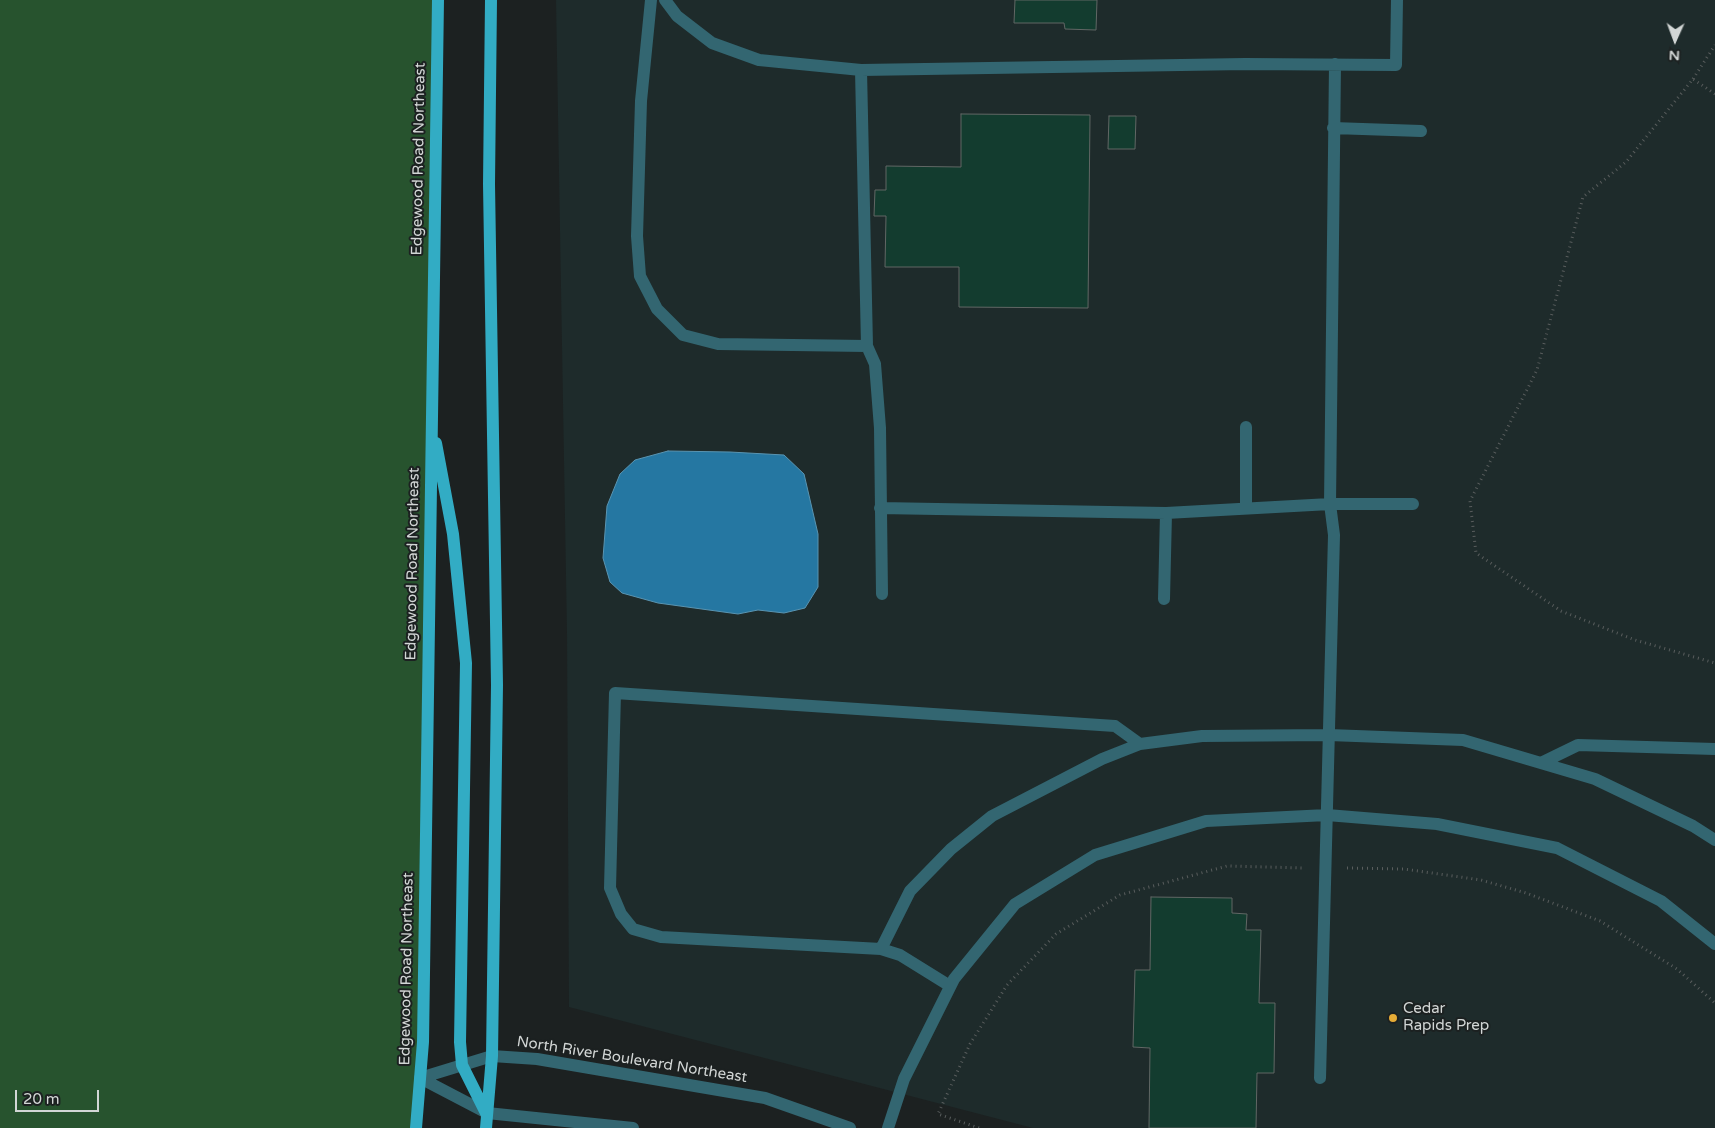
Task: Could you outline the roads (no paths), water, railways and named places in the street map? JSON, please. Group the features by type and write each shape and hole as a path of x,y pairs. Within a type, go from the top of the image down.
{"main road":[{"name":"Edgewood Road Northeast","path":"416,1128 420,1078 426,903 438,0"},
{"path":"486,1128 492,1056 497,685 489,184 491,0"},
{"path":"431,414 453,534 466,663 460,1042 462,1065 487,1113"}],"street":[{"path":"651,0 641,101 637,236 640,276 657,309 683,335 718,344 867,346"},
{"path":"665,0 677,16 712,43 743,55 759,60 862,70 1335,64 1396,65 1397,0"},
{"path":"1320,1078 1334,535 1330,504 1335,64"},
{"path":"862,70 867,346 875,364 880,428 882,594"},
{"path":"1333,128 1421,131"},
{"path":"1246,427 1246,508"},
{"path":"880,508 1166,513 1330,504 1413,504"},
{"path":"1164,599 1166,513"},
{"path":"950,986 900,955 882,949 661,937 632,929 621,914 610,888 615,693 1115,726 1140,744"},
{"path":"882,949 910,890 951,849 992,816 1102,758 1140,744 1202,736 1329,735 1463,740 1595,778 1693,826 1715,840"},
{"path":"1541,763 1578,745 1715,748"},
{"path":"888,1128 904,1079 950,986 1015,904 1096,855 1206,821 1327,815 1437,824 1557,848 1662,900 1715,944"},
{"name":"North River Boulevard Northeast","path":"420,1078 492,1056 537,1059 765,1098 850,1128"},
{"path":"420,1078 487,1113 633,1128"}],"water":[{"path":"668,451 784,455 804,474 818,534 818,587 805,608 784,613 758,610 738,614 658,603 622,593 610,582 603,558 607,506 620,474 635,460"}],"place":[{"name":"Cedar Rapids Prep","path":"1393,1018"}]}
